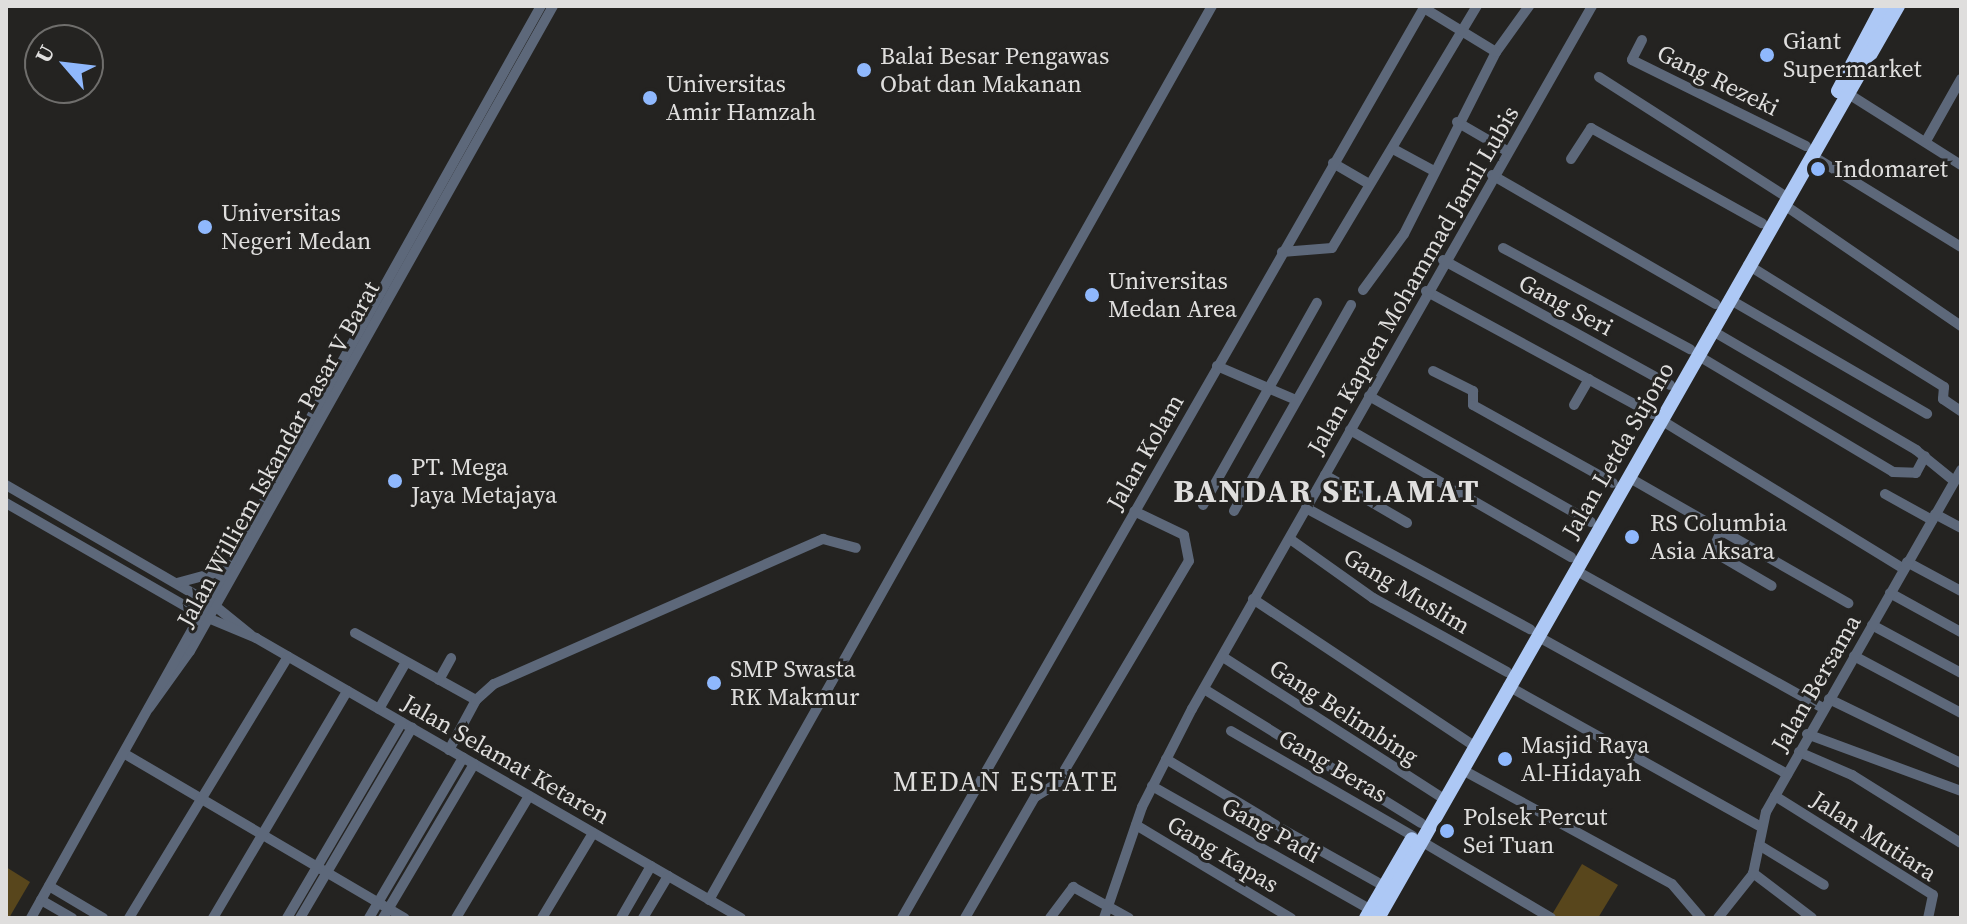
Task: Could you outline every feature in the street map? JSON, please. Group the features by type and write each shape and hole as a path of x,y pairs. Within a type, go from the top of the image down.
{"highway":[{"name":"Jalan Letda Sujono","path":"1372,915 1573,563 1628,477 1670,385 1711,330 1722,301 1748,265 1869,44 1898,6"},
{"name":"Jalan Letda Sujono","path":"1809,150 1847,93 1869,44 1881,7"},
{"name":"Jalan Letda Sujono","path":"1573,563 1591,522 1657,417 1762,223 1783,198"},
{"name":"Jalan Letda Sujono","path":"1372,915 1384,886 1417,839 1421,823 1461,769 1470,744"}],"street":[{"name":"Jalan Williem Iskandar Pasar V Barat","path":"452,174 541,6"},
{"name":"Jalan Williem Iskandar Pasar V Barat","path":"149,708 215,606 314,418 452,174 553,6"},
{"path":"709,900 1212,6"},
{"path":"1282,252 1332,248 1369,184 1395,150 1477,6"},
{"path":"1363,290 1404,234 1457,122 1496,52 1529,6"},
{"name":"Jalan Kapten Mohammad Jamil Lubis","path":"1107,913 1136,825 1166,759 1443,260 1592,6"},
{"path":"1424,7 1496,52"},
{"name":"Jalan Kolam","path":"902,918 1424,7"},
{"name":"Gang Rezeki","path":"1642,40 1632,60 1809,150"},
{"path":"1599,77 1783,198 1961,326"},
{"path":"1926,141 1961,79"},
{"path":"1847,93 1961,165"},
{"path":"1457,122 1507,151"},
{"path":"1571,159 1591,128 1762,223"},
{"path":"1395,150 1432,170"},
{"path":"1809,150 1961,247"},
{"path":"1333,163 1369,184"},
{"path":"1492,175 1927,414"},
{"path":"1503,248 1694,352 1893,472 1916,473 1925,456"},
{"name":"Gang Seri","path":"1443,260 1670,385"},
{"path":"1748,265 1944,387 1943,399 1961,411"},
{"path":"1426,291 1657,417 1906,566 1961,591"},
{"path":"1203,505 1317,303"},
{"path":"1234,511 1351,305"},
{"path":"1711,330 1959,474"},
{"path":"1217,366 1296,400"},
{"path":"1433,371 1473,391 1473,405 1613,483"},
{"path":"1574,405 1589,379"},
{"path":"1369,396 1591,522"},
{"name":"Jalan Williem Iskandar Pasar V Barat","path":"31,918 125,754 204,600 314,418"},
{"path":"1350,430 1573,563 1826,703 1961,763"},
{"name":"Jalan Bersama","path":"1718,918 1753,873 1760,826 1807,734 1959,474"},
{"path":"1325,475 1407,523"},
{"path":"1628,477 1848,603"},
{"path":"6,485 204,600"},
{"path":"1885,494 1961,528"},
{"path":"6,503 197,613"},
{"path":"1306,508 1787,774"},
{"path":"965,918 1035,797 1057,783 1189,561 1184,535 1134,511"},
{"path":"66,537 73,524"},
{"path":"1722,529 1712,551 1772,586"},
{"path":"449,750 476,700 499,681 823,539 856,548"},
{"name":"Gang Muslim","path":"1290,539 1395,611 1760,826"},
{"path":"175,583 195,583 221,570"},
{"path":"1890,593 1961,632"},
{"path":"1253,599 1470,744"},
{"name":"Jalan Selamat Ketaren","path":"215,606 251,635"},
{"name":"Jalan Selamat Ketaren","path":"208,618 251,635 741,918"},
{"path":"1872,625 1961,673"},
{"path":"355,633 476,700"},
{"path":"129,918 288,656"},
{"path":"1854,656 1961,713"},
{"name":"Gang Belimbing","path":"1223,657 1440,797"},
{"path":"439,680 451,658"},
{"path":"379,709 406,662"},
{"path":"1204,689 1421,823"},
{"path":"213,918 347,691"},
{"path":"287,918 322,870 407,725"},
{"name":"Gang Beras","path":"1231,731 1551,918"},
{"path":"1807,734 1961,791"},
{"path":"1799,752 1852,775 1961,843"},
{"path":"125,754 378,903 386,913 404,918"},
{"path":"369,918 463,758"},
{"path":"1166,759 1384,886"},
{"path":"386,913 474,764"},
{"path":"1461,769 1672,884 1701,918"},
{"name":"Gang Padi","path":"1152,786 1372,915"},
{"path":"456,918 529,796"},
{"name":"Jalan Mutiara","path":"1775,796 1933,895 1928,918"},
{"path":"438,801 449,807"},
{"name":"Gang Kapas","path":"1136,825 1291,918"},
{"path":"423,826 434,832"},
{"path":"542,918 593,833"},
{"path":"1759,845 1824,885"},
{"path":"411,847 421,854"},
{"path":"621,918 651,866"},
{"path":"399,867 409,874"},
{"path":"300,918 322,870"},
{"path":"1753,873 1812,918"},
{"path":"643,918 668,876"},
{"path":"49,886 103,918"},
{"path":"1050,918 1071,887 1107,913 1129,918"},
{"path":"41,900 72,918"}],"shaded area":[{"path":"1582,864 1618,885 1598,918 1550,918"},
{"path":"6,867 30,882 9,918 6,918"}],"place":[{"name":"Giant Supermarket","path":"1767,55"},
{"name":"Balai Besar Pengawas Obat dan Makanan","path":"864,70"},
{"name":"Universitas Amir Hamzah","path":"650,98"},
{"name":"Indomaret","path":"1818,169"},
{"name":"Universitas Negeri Medan","path":"205,227"},
{"name":"Universitas Medan Area","path":"1092,295"},
{"name":"PT. Mega Jaya Metajaya","path":"395,481"},
{"name":"RS Columbia Asia Aksara","path":"1632,537"},
{"name":"SMP Swasta RK Makmur","path":"714,683"},
{"name":"Masjid Raya Al-Hidayah","path":"1505,759"},
{"name":"Polsek Percut Sei Tuan","path":"1447,831"}],"district":[{"name":"BANDAR SELAMAT","path":"1327,491"},
{"name":"MEDAN ESTATE","path":"1006,781"}]}
